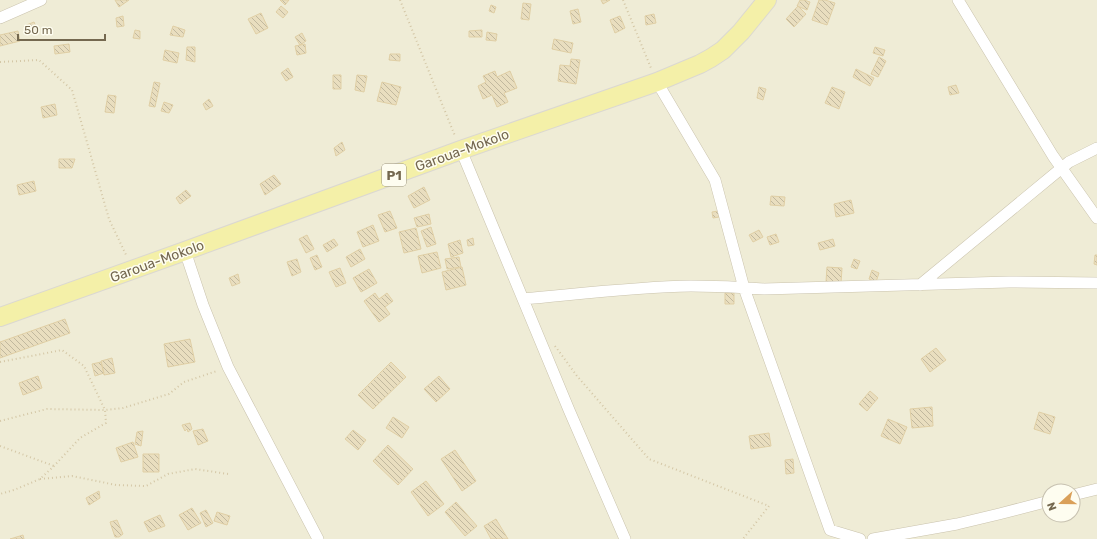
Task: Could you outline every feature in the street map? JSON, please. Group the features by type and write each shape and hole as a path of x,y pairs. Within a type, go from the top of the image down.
{"main road":[{"name":"Garoua-Mokolo","path":"0,317 461,150 656,82 700,64 723,50 742,32 766,0"}],"street":[{"path":"0,18 41,0"},
{"path":"958,0 1061,168 1097,218"},
{"path":"656,82 715,180 744,288 830,530 860,539"},
{"path":"920,285 1061,168 1074,159 1097,148"},
{"path":"461,150 569,410 625,539"},
{"path":"185,251 203,305 228,367 318,539"},
{"path":"523,299 691,286 764,289 1009,282 1097,283"},
{"path":"1081,493 1097,488"},
{"path":"873,539 956,524 1041,503"}],"path":[{"path":"400,0 461,150"},
{"path":"623,0 656,82"},
{"path":"0,62 39,60 72,90 109,219 128,259"},
{"path":"554,344 576,376 648,459 769,506 743,539"},
{"path":"0,362 62,350 84,366 105,410 106,423 80,438 40,479"},
{"path":"0,421 47,409 105,410 123,408 168,394 184,382 228,367"},
{"path":"0,446 54,466"},
{"path":"0,494 40,479 72,476 116,485 146,486 168,474 195,469 228,474"}],"shaded area":[{"path":"0,0 1097,0 1097,539 0,539"}],"building":[{"path":"115,0 129,0 119,7"},
{"path":"280,0 289,0 285,5"},
{"path":"601,0 610,0 603,4"},
{"path":"800,0 810,2 807,10 797,6"},
{"path":"819,0 835,3 827,25 812,20"},
{"path":"523,3 531,4 529,20 521,19"},
{"path":"491,5 496,7 494,13 489,11"},
{"path":"281,6 288,12 283,18 276,12"},
{"path":"798,6 806,14 794,27 786,19"},
{"path":"578,9 581,22 573,24 570,11"},
{"path":"261,13 268,28 256,34 248,19"},
{"path":"654,14 656,23 646,25 645,16"},
{"path":"123,16 124,26 117,27 116,18"},
{"path":"620,16 625,28 615,33 610,20"},
{"path":"34,22 37,29 27,33 24,26"},
{"path":"173,26 185,30 183,37 170,35"},
{"path":"135,30 140,31 140,39 133,38"},
{"path":"482,30 482,37 469,37 469,31"},
{"path":"18,31 20,41 0,46 0,35"},
{"path":"487,32 497,34 496,41 486,40"},
{"path":"302,33 306,41 300,45 295,37"},
{"path":"554,39 573,43 571,53 552,49"},
{"path":"69,44 70,52 55,54 54,46"},
{"path":"305,44 306,53 297,55 295,46"},
{"path":"187,47 195,47 195,62 186,60"},
{"path":"875,47 885,50 883,56 873,53"},
{"path":"165,50 179,53 177,63 163,60"},
{"path":"390,54 400,54 400,61 389,60"},
{"path":"879,57 886,61 878,77 871,74"},
{"path":"571,59 580,60 576,84 558,81 560,65 570,66"},
{"path":"288,68 293,77 286,81 281,73"},
{"path":"856,69 874,78 870,86 853,77"},
{"path":"495,71 497,77 510,71 517,88 504,93 508,102 497,107 492,95 483,99 478,86 486,82 483,76"},
{"path":"333,75 341,75 341,89 333,89"},
{"path":"357,75 367,76 364,92 355,90"},
{"path":"154,82 160,83 155,107 149,106"},
{"path":"382,82 401,87 396,105 377,101"},
{"path":"956,85 959,93 950,95 948,87"},
{"path":"759,87 766,89 763,100 757,98"},
{"path":"832,87 845,92 839,109 825,103"},
{"path":"108,95 116,96 114,113 105,112"},
{"path":"209,99 213,106 206,110 203,104"},
{"path":"164,102 173,105 169,113 161,111"},
{"path":"55,104 57,115 43,118 41,107"},
{"path":"342,142 345,150 336,156 334,148"},
{"path":"59,159 75,159 72,168 59,168"},
{"path":"274,175 281,184 265,195 260,184"},
{"path":"34,181 36,191 19,195 17,185"},
{"path":"424,187 430,200 414,208 408,196"},
{"path":"186,190 191,196 180,204 176,198"},
{"path":"771,196 785,197 784,206 770,205"},
{"path":"851,200 854,213 836,217 834,204"},
{"path":"390,211 397,228 385,232 378,215"},
{"path":"718,211 719,217 713,218 712,212"},
{"path":"429,214 431,224 417,227 414,218"},
{"path":"373,225 379,241 363,247 357,232"},
{"path":"431,227 436,244 427,247 421,231"},
{"path":"416,228 421,249 404,253 399,232"},
{"path":"759,230 763,237 753,242 749,235"},
{"path":"776,234 779,242 770,245 767,237"},
{"path":"307,235 314,249 306,253 299,239"},
{"path":"473,238 474,245 468,246 467,240"},
{"path":"334,239 338,245 327,252 323,245"},
{"path":"833,239 835,246 820,250 818,243"},
{"path":"460,240 463,253 451,257 448,244"},
{"path":"360,249 365,259 351,267 346,257"},
{"path":"437,252 441,268 422,273 418,256"},
{"path":"317,255 322,267 315,270 310,258"},
{"path":"1095,255 1097,255 1097,265 1094,264"},
{"path":"459,257 461,267 447,269 445,259"},
{"path":"297,259 301,272 292,276 287,262"},
{"path":"854,259 860,261 857,269 851,267"},
{"path":"462,267 466,285 446,290 442,272"},
{"path":"827,267 842,268 841,283 826,282"},
{"path":"340,268 346,283 336,287 329,272"},
{"path":"369,269 377,283 361,292 353,278"},
{"path":"872,270 879,273 876,282 869,279"},
{"path":"238,274 240,283 232,286 229,278"},
{"path":"375,293 379,299 387,293 393,301 385,307 390,314 379,322 364,301"},
{"path":"725,293 734,293 734,304 725,304"},
{"path":"65,319 70,333 0,358 0,342"},
{"path":"190,339 195,362 168,367 164,344"},
{"path":"936,348 946,360 930,372 921,359"},
{"path":"112,358 115,373 104,375 101,361"},
{"path":"101,362 104,373 95,376 92,364"},
{"path":"391,362 406,377 373,409 358,395"},
{"path":"38,376 42,388 23,395 19,383"},
{"path":"439,376 450,389 436,402 424,389"},
{"path":"870,391 878,398 867,411 859,404"},
{"path":"932,407 933,426 912,428 910,409"},
{"path":"1039,412 1055,417 1050,434 1034,429"},
{"path":"393,417 409,427 402,438 386,428"},
{"path":"888,419 907,427 900,444 881,436"},
{"path":"190,423 192,429 188,432 187,429 185,431 182,425"},
{"path":"203,429 208,441 198,445 193,431"},
{"path":"353,430 366,440 358,450 345,439"},
{"path":"143,431 141,446 135,444 137,432"},
{"path":"769,433 771,446 751,449 749,436"},
{"path":"133,442 138,457 121,462 116,448"},
{"path":"388,445 413,469 398,485 373,461"},
{"path":"455,450 476,481 462,491 441,459"},
{"path":"143,454 159,454 159,472 143,472"},
{"path":"793,459 794,473 786,474 785,460"},
{"path":"426,481 444,504 428,516 411,492"},
{"path":"99,491 100,498 89,505 86,498"},
{"path":"456,502 477,526 465,536 445,512"},
{"path":"192,508 201,523 188,530 179,515"},
{"path":"206,510 213,523 206,527 200,513"},
{"path":"217,512 230,516 227,525 214,521"},
{"path":"160,515 165,526 149,532 144,522"},
{"path":"496,519 508,539 491,539 484,526"},
{"path":"117,520 123,534 119,537 115,537 110,522"},
{"path":"23,535 24,539 10,539"}]}
